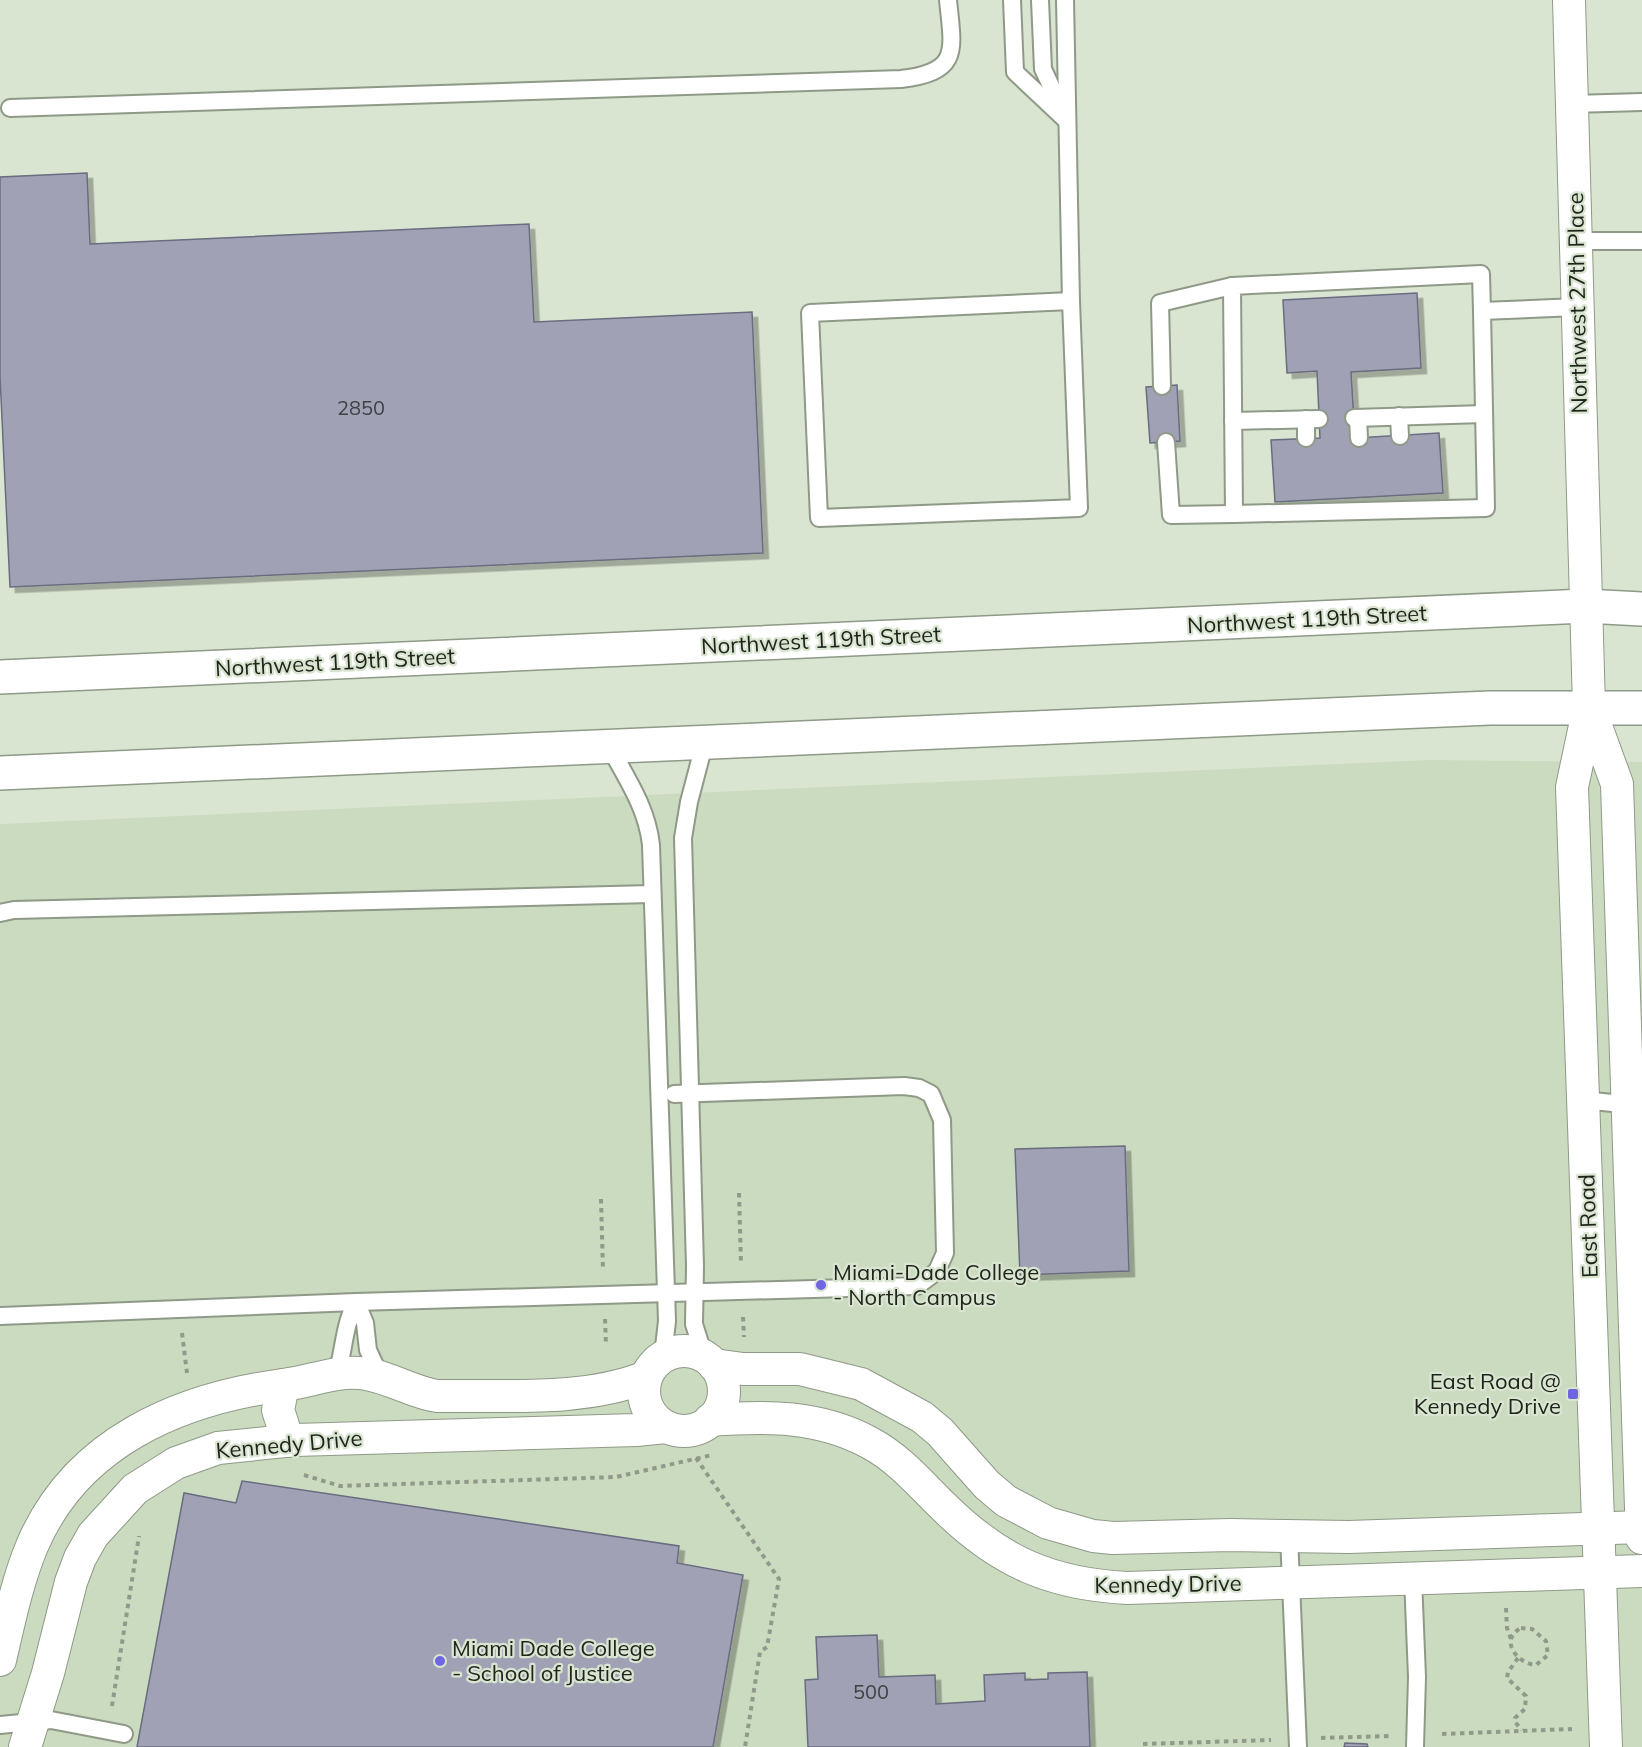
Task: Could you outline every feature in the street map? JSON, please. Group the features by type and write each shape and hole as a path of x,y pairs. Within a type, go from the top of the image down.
{"highway":[{"name":"Northwest 119th Street","path":"0,677 1585,606 1642,609"},
{"path":"0,773 1478,708 1589,706 1642,708"}],"street":[{"name":"Northwest 27th Place","path":"1569,0 1585,606"},
{"name":"East Road","path":"1585,606 1589,706 1572,787 1606,1747"},
{"name":"East Road","path":"1589,706 1617,784 1635,1105 1642,1538"},
{"name":"Kennedy Drive","path":"0,1660 22,1575 33,1545 65,1492 88,1467 139,1429 169,1413 218,1397 337,1374 357,1373 380,1376 422,1394 437,1396 593,1392 623,1386 684,1350 709,1360 743,1369 800,1369 838,1377 884,1395 922,1417 940,1432 987,1485 1006,1501 1027,1514 1070,1531 1113,1538 1349,1537 1642,1527"},
{"path":"709,1360 722,1380 724,1393 721,1405 710,1420"},
{"path":"654,1367 643,1395 647,1408 666,1427"},
{"path":"283,1385 278,1410 288,1441"},
{"name":"Kennedy Drive","path":"28,1734 71,1582 93,1535 112,1511 135,1489 159,1473 191,1457 218,1448 288,1441 636,1430 666,1427 692,1430 710,1420 756,1417 793,1418 846,1431 885,1452 956,1518 1006,1557 1043,1575 1062,1580 1127,1588 1642,1571"}],"lane":[{"path":"10,108 901,79 920,76 939,68 950,57 952,43 948,0"},
{"path":"1012,0 1015,72 1068,121"},
{"path":"1040,0 1043,69 1068,121"},
{"path":"1065,0 1071,301 1079,508 819,518 810,313 1071,301"},
{"path":"1572,104 1642,102"},
{"path":"1576,241 1642,241"},
{"path":"1162,386 1160,303 1232,286 1481,274 1486,507 1404,502 1309,506 1234,514 1171,515 1166,442"},
{"path":"1232,286 1234,514"},
{"path":"1482,311 1577,307"},
{"path":"1359,438 1356,418 1484,414"},
{"path":"1399,416 1400,436"},
{"path":"1233,421 1313,419 1306,438"},
{"path":"705,741 689,802 683,838 682,1094 694,1324 709,1360"},
{"path":"609,746 642,805 649,824 667,1321 654,1367"},
{"path":"0,913 14,910 652,894"},
{"path":"0,1316 356,1302 917,1286 938,1271 945,1253 942,1119 931,1094 919,1088 682,1094"},
{"path":"1583,1100 1635,1105"},
{"path":"337,1374 345,1345 346,1322 356,1302"},
{"path":"356,1302 365,1323 368,1350 380,1376"},
{"path":"1289,1536 1298,1747"},
{"path":"1413,1578 1417,1677 1414,1747"},
{"path":"0,1725 28,1734 51,1720 124,1734"}],"path":[{"path":"739,1192 741,1275"},
{"path":"601,1199 604,1278"},
{"path":"742,1308 744,1340"},
{"path":"605,1316 606,1345"},
{"path":"296,1473 340,1486 604,1477 717,1454"},
{"path":"696,1458 778,1579 767,1647 760,1652 745,1747"},
{"path":"111,1709 141,1527"},
{"path":"1506,1605 1511,1647 1518,1658 1527,1665 1536,1665 1548,1655 1548,1647 1539,1634 1527,1628 1517,1630 1511,1640"},
{"path":"1518,1658 1508,1672 1507,1678 1526,1696 1525,1709 1515,1718 1515,1722 1522,1731"},
{"path":"1435,1734 1577,1729"},
{"path":"1318,1738 1396,1736"},
{"path":"1143,1743 1278,1740"}],"shaded area":[{"name":"Miami-Dade College - North Campus","path":"1428,760 1642,762 1642,1747 0,1747 0,824"}],"building":[{"path":"87,173 90,244 529,224 534,322 752,312 763,553 10,587 0,377 0,177"},
{"path":"1417,293 1421,368 1351,372 1355,438 1439,433 1443,493 1275,502 1271,440 1320,438 1317,371 1287,373 1283,300"},
{"path":"1177,385 1180,441 1150,443 1146,387"},
{"path":"1125,1146 1129,1271 1020,1275 1015,1149"},
{"name":"Miami Dade College - School of Justice","path":"242,1481 679,1546 677,1563 743,1575 713,1747 137,1747 184,1493 236,1503"},
{"path":"877,1635 879,1677 935,1675 936,1704 985,1701 984,1675 1025,1673 1025,1680 1048,1679 1048,1673 1087,1672 1090,1747 808,1747 805,1680 818,1679 816,1637"},
{"path":"1345,1743 1367,1744 1368,1747 1344,1747"}],"place":[{"name":"Miami-Dade College - North Campus","path":"821,1285"},
{"name":"East Road @ Kennedy Drive","path":"1573,1394"},
{"name":"Miami Dade College - School of Justice","path":"440,1661"}]}
